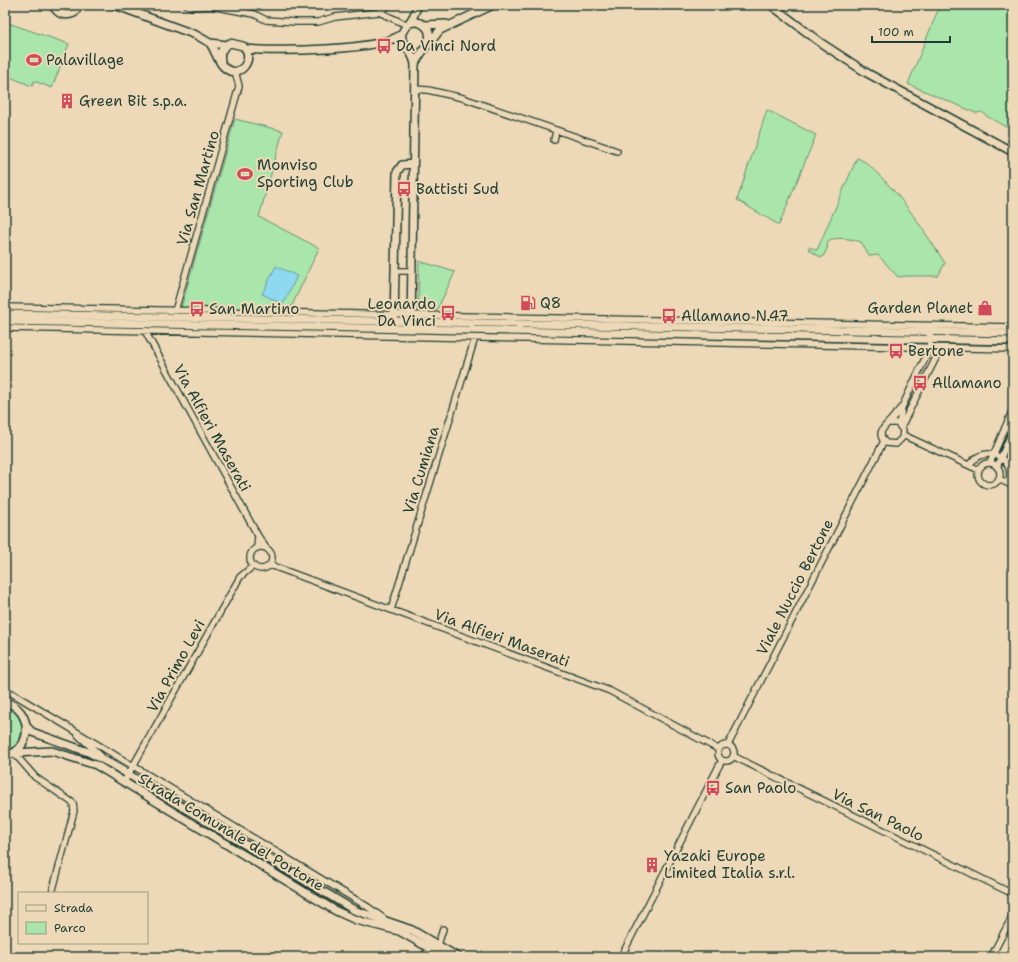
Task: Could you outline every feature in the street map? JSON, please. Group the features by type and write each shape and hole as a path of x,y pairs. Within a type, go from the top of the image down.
{"street":[{"path":"53,5 56,11 64,15 74,13 80,5"},
{"path":"114,5 196,35 210,43 226,45 235,43 246,48 269,50 342,48 395,40 408,24 418,5"},
{"path":"187,5 192,7 211,6 254,14 266,20 296,22 318,22 335,16 379,12 408,24 441,25 454,22"},
{"path":"379,12 389,5"},
{"path":"415,64 425,47 430,33 423,24 418,5"},
{"path":"386,42 407,47 425,47 440,30 454,22 493,5"},
{"path":"771,5 815,39 867,73 1013,152"},
{"path":"401,34 415,64 411,337"},
{"path":"210,43 226,69 235,71 246,66 253,57 269,50"},
{"path":"221,62 221,52 226,45"},
{"path":"246,48 248,57 246,66"},
{"name":"Via San Martino","path":"176,311 236,97 238,86 235,71"},
{"path":"414,89 428,90 463,98 617,151"},
{"path":"554,140 556,131"},
{"path":"394,318 397,172 402,165 413,164"},
{"path":"395,271 411,271"},
{"path":"5,307 394,318"},
{"path":"5,314 411,318 929,328 1013,327"},
{"path":"5,321 1013,341"},
{"path":"5,328 1013,349"},
{"path":"929,328 1013,333"},
{"path":"929,328 930,348"},
{"name":"Via Alfieri Maserati","path":"145,331 258,536"},
{"name":"Via Cumiana","path":"390,610 475,338"},
{"name":"Viale Nuccio Bertone","path":"728,745 884,441 881,433 884,425 889,423 902,407 930,348"},
{"path":"889,423 900,426 941,348"},
{"path":"922,364 926,379"},
{"name":"Viale Nuccio Bertone","path":"902,407 900,426 903,435"},
{"path":"990,463 1013,409"},
{"path":"904,420 910,439"},
{"path":"997,467 1013,429"},
{"path":"884,441 889,444 896,444 901,440 903,435 979,470"},
{"path":"969,465 975,458 983,454 994,454 1001,457 1009,468 1010,484 999,479"},
{"path":"990,463 997,467 1000,474 999,479 993,484 983,483 979,478 979,470 983,465 990,463"},
{"path":"258,536 272,556 270,565 262,569 253,566 250,558 251,554 257,548 258,536"},
{"path":"257,548 266,548"},
{"name":"Via Alfieri Maserati","path":"270,565 610,691 718,749"},
{"name":"Via Primo Levi","path":"124,782 240,577 253,566"},
{"name":"Strada Comunale del Portone","path":"5,689 368,907 386,921"},
{"path":"5,702 20,710 27,727 24,741 9,755 5,763"},
{"name":"Strada Comunale del Portone","path":"27,727 32,732 88,752 111,764"},
{"name":"Strada Comunale del Portone","path":"72,729 90,748 128,775 354,910 412,930 435,947 445,957"},
{"path":"728,745 734,751 733,756 727,761 722,760 718,756 718,749 722,746 728,745"},
{"name":"Strada Comunale del Portone","path":"9,755 42,751 62,754 96,765 336,911 356,920 399,931 458,957"},
{"path":"9,755 35,777 73,803 74,811 52,892"},
{"name":"Via San Paolo","path":"733,756 1013,894"},
{"path":"621,957 722,760"},
{"path":"991,957 1013,915"},
{"path":"421,957 435,947 443,929"}],"green space":[{"path":"940,5 1013,5 1013,127 1008,125 1006,127 982,112 976,113 908,84"},
{"name":"Palavillage","path":"5,22 69,44 52,88 34,81 32,86 5,75"},
{"path":"767,110 816,135 779,225 737,200"},
{"name":"Monviso Sporting Club","path":"235,119 283,131 259,217 319,248 290,310 181,308"},
{"path":"857,158 868,164 887,183 922,228 945,263 938,276 898,277 878,255 869,256 861,242 844,238 831,239 828,241 827,249 823,257 820,257 808,249 809,247 817,250"},
{"path":"419,261 455,272 437,310 418,309"},
{"path":"5,706 12,710 17,716 22,729 17,742 12,748 5,752"}],"water":[{"path":"276,266 297,276 283,304 262,294"}],"place":[{"name":"Da Vinci Nord","path":"384,46"},
{"name":"Palavillage","path":"34,60"},
{"name":"Green Bit s.p.a.","path":"67,101"},
{"name":"Monviso Sporting Club","path":"245,174"},
{"name":"Battisti Sud","path":"404,189"},
{"name":"Q8","path":"528,303"},
{"name":"Garden Planet","path":"985,308"},
{"name":"San Martino","path":"197,309"},
{"name":"Leonardo Da Vinci","path":"448,313"},
{"name":"Allamano N.47","path":"669,316"},
{"name":"Bertone","path":"896,351"},
{"name":"Allamano","path":"920,383"},
{"name":"San Paolo","path":"713,788"},
{"name":"Yazaki Europe Limited Italia s.r.l.","path":"652,865"}]}
